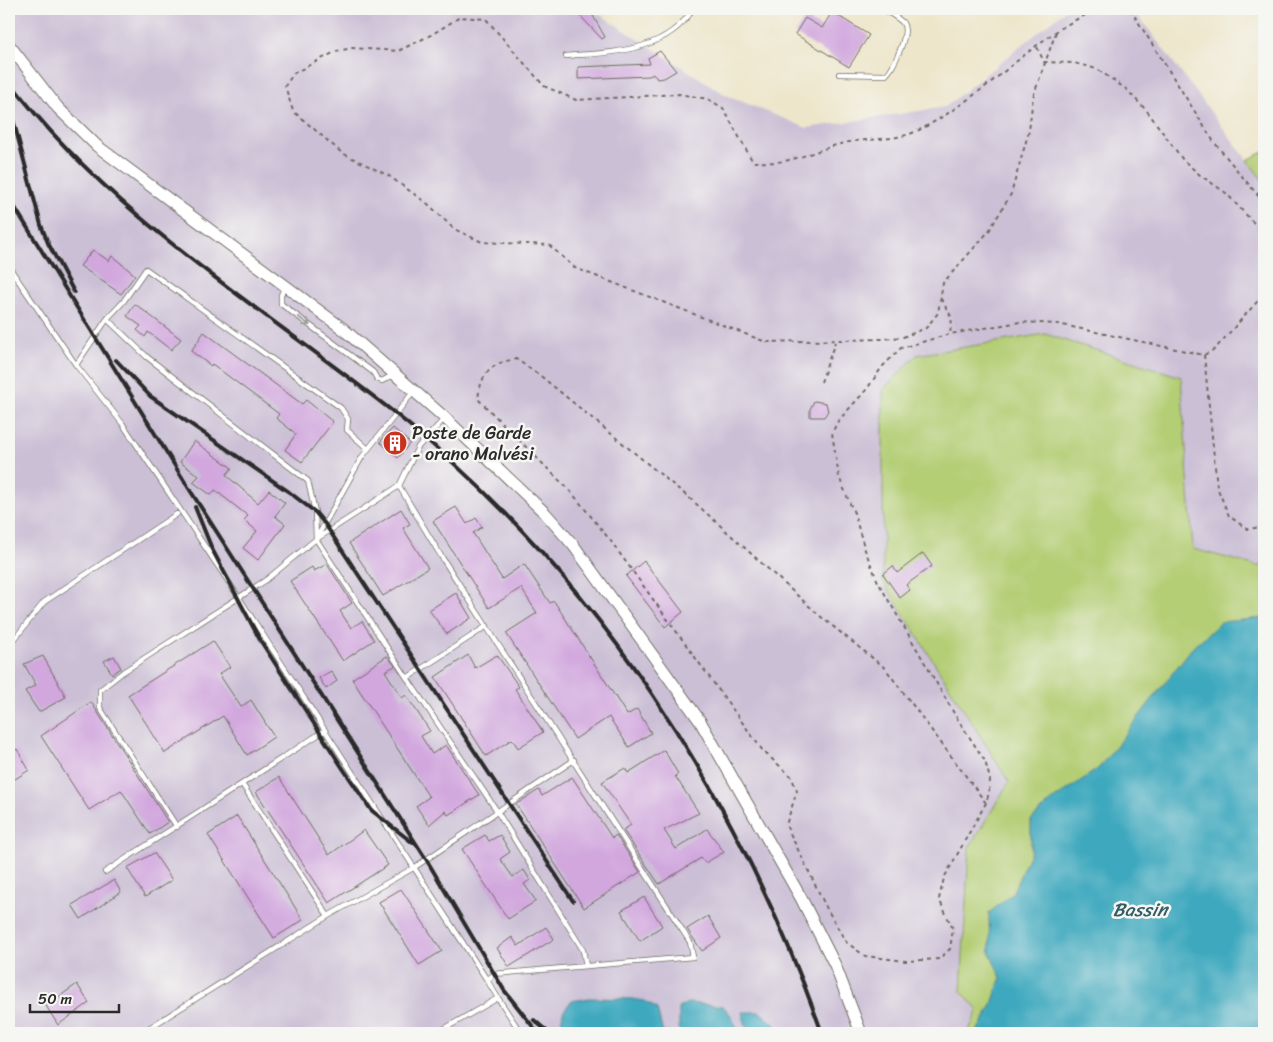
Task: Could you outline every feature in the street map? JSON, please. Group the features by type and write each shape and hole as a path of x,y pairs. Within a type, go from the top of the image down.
{"street":[{"path":"9,45 58,108 97,146 342,328 415,390 545,513 574,546 700,721 814,923 835,965 861,1033"}],"lane":[{"path":"566,56 635,48 670,33 683,24 692,9"},
{"path":"840,74 886,75 893,68 906,32 903,23 883,9"},
{"path":"9,267 76,365 122,423 240,598 324,731 415,867 521,1033"},
{"path":"76,365 107,318 124,302 146,269 341,408 348,419 347,430 368,450"},
{"path":"285,284 281,295 282,304 373,372 377,379 382,381 395,374"},
{"path":"107,318 147,357 308,481 315,512 316,539 497,812 583,950 586,966"},
{"path":"316,539 368,450 415,390"},
{"path":"177,827 100,708 100,690 124,672 266,580 316,539 399,486 418,446 444,418"},
{"path":"399,486 690,942 693,957 494,974 487,980"},
{"path":"9,646 44,602 176,514"},
{"path":"407,678 487,626"},
{"path":"105,872 324,731"},
{"path":"141,1033 328,916 415,867 574,760"},
{"path":"242,784 328,916"},
{"path":"437,1033 498,998"}],"path":[{"path":"1056,32 1033,97 1029,131 1011,194 989,231 943,283 938,313 926,328 903,337 835,342 766,342 575,268 550,245 482,242 454,229 428,204 389,176 342,153 293,111 285,86 294,73 337,51 352,48 398,50 431,35 460,17 474,16 486,19 544,86 576,100 679,94 708,99 723,108 753,162 783,161 850,142 899,137 917,131 961,103 1076,17 1103,9"},
{"path":"1130,9 1214,142 1264,203"},
{"path":"1037,47 1044,62"},
{"path":"1044,62 1074,63 1097,69 1126,89 1147,111 1182,160 1200,176 1226,193 1264,234"},
{"path":"1257,194 1264,190"},
{"path":"986,803 885,668 806,604 693,501 542,377 516,359 498,362 480,383 478,399 572,493 610,540 763,751 791,776 798,791 786,825 826,907 846,942 865,956 904,961 940,959 950,949 953,929 939,899 944,878 986,803 990,779 985,762 955,715 878,582 839,477 832,433 838,421 867,389 882,367 901,348 950,334 1020,322 1058,324 1204,355 1215,350 1264,294"},
{"path":"941,298 952,318 950,334"},
{"path":"821,382 835,342"},
{"path":"1204,355 1217,487 1229,516 1247,529 1264,527"}],"shaded area":[{"path":"9,9 591,9 726,95 807,128 945,107 1067,9 1133,9 1264,182 1264,557 1261,567 1193,549 1188,474 884,390 883,581 1009,782 969,848 978,1010 968,1033 9,1033"}],"green space":[{"path":"1264,152 1264,182 1247,160"},
{"path":"1045,334 1181,377 1193,549 1261,567 1264,557 1264,618 1221,622 1192,648 1099,768 1053,800 1031,820 1031,851 1012,894 989,913 990,954 1001,977 991,1007 976,1033 968,1033 978,1010 961,991 969,848 1009,782 883,581 883,390 917,355"}],"water":[{"name":"Bassin","path":"1264,618 1264,1033 976,1033 991,1007 1001,977 990,954 989,913 1012,894 1031,851 1031,820 1053,800 1099,768 1192,648 1221,622"},
{"path":"591,998 645,1001 657,1009 663,1033 564,1033 560,1031 563,1012 571,1001"},
{"path":"688,1003 723,1006 732,1017 739,1033 679,1033 679,1007"},
{"path":"742,1012 760,1012 784,1033 748,1033"}],"building":[{"path":"574,9 589,9 605,37 602,39"},
{"path":"832,12 869,35 849,67 795,34 805,18 822,28"},
{"path":"660,51 676,71 664,78 657,79 654,74 649,76 578,79 578,67 650,64 648,58"},
{"path":"93,250 109,261 112,256 135,275 121,294 80,266"},
{"path":"135,304 181,339 171,350 148,332 145,337 137,330 141,326 127,316"},
{"path":"204,332 302,404 306,400 333,422 302,462 285,450 296,434 276,418 279,414 212,364 211,366 191,351"},
{"path":"814,401 826,403 828,411 824,417 810,417 810,409"},
{"name":"Poste de Garde - orano Malvési","path":"393,428 410,443 398,458 380,442"},
{"path":"194,441 232,468 226,475 258,503 269,490 285,503 275,516 285,524 258,560 243,548 257,531 244,520 248,516 215,490 211,495 193,482 199,476 180,462"},
{"path":"456,507 467,524 476,518 482,527 473,533 502,579 524,564 550,603 554,601 627,715 637,709 651,733 629,747 609,717 575,739 506,633 537,613 521,588 489,608 433,521"},
{"path":"401,509 410,524 403,528 428,568 383,596 349,543"},
{"path":"923,553 932,566 906,585 910,590 900,598 883,574 893,566 897,573"},
{"path":"644,561 683,612 665,627 626,576"},
{"path":"327,564 352,603 340,611 351,628 362,621 374,640 343,661 290,581 312,567 314,571"},
{"path":"456,593 471,618 447,634 429,610"},
{"path":"213,641 230,667 219,674 241,707 251,700 274,737 247,755 223,716 165,753 128,695"},
{"path":"468,655 475,668 497,655 519,687 515,689 543,732 518,748 512,739 486,756 435,677"},
{"path":"43,656 66,697 39,712 25,691 36,685 24,664"},
{"path":"114,656 121,668 112,674 104,661"},
{"path":"387,656 395,666 385,671 402,698 406,695 430,731 421,736 432,754 446,745 479,795 448,815 445,811 429,825 416,806 429,797 352,679"},
{"path":"331,671 337,681 326,689 319,678"},
{"path":"91,702 168,822 150,834 121,790 89,810 41,736"},
{"path":"17,749 29,770 9,783 9,754"},
{"path":"664,750 678,774 675,776 699,813 664,830 676,849 707,829 724,852 705,863 701,858 659,884 623,830 631,825 602,782 625,768 628,773"},
{"path":"279,777 329,855 364,830 388,865 329,903 256,792"},
{"path":"572,777 612,838 616,835 640,872 584,908 516,804 539,790 542,796"},
{"path":"237,816 303,920 274,938 208,835"},
{"path":"485,835 489,841 500,835 510,852 500,859 513,877 524,870 530,880 524,884 536,901 508,919 462,849"},
{"path":"154,853 172,880 145,897 127,868"},
{"path":"114,880 121,892 81,919 72,905"},
{"path":"401,889 442,951 419,965 379,902"},
{"path":"644,897 662,926 640,941 621,911"},
{"path":"708,916 721,938 702,951 687,929"},
{"path":"546,927 554,939 509,967 497,948 512,937 518,946"},
{"path":"77,984 89,1003 58,1025 46,1006"}],"railway":[{"path":"9,81 50,130 94,176 142,219 191,259 396,414 468,476 535,544 596,617 652,694 702,774 748,858 787,944 822,1033"},
{"path":"9,104 41,225 48,243 74,292"},
{"path":"9,198 188,487 426,859 504,990 538,1033"},
{"path":"116,360 150,396 315,512 325,524 573,901"},
{"path":"195,507 212,549 260,640 342,767 371,810 413,843"},
{"path":"534,1020 549,1033"}],"place":[{"name":"Poste de Garde - orano Malvési","path":"395,443"}]}
